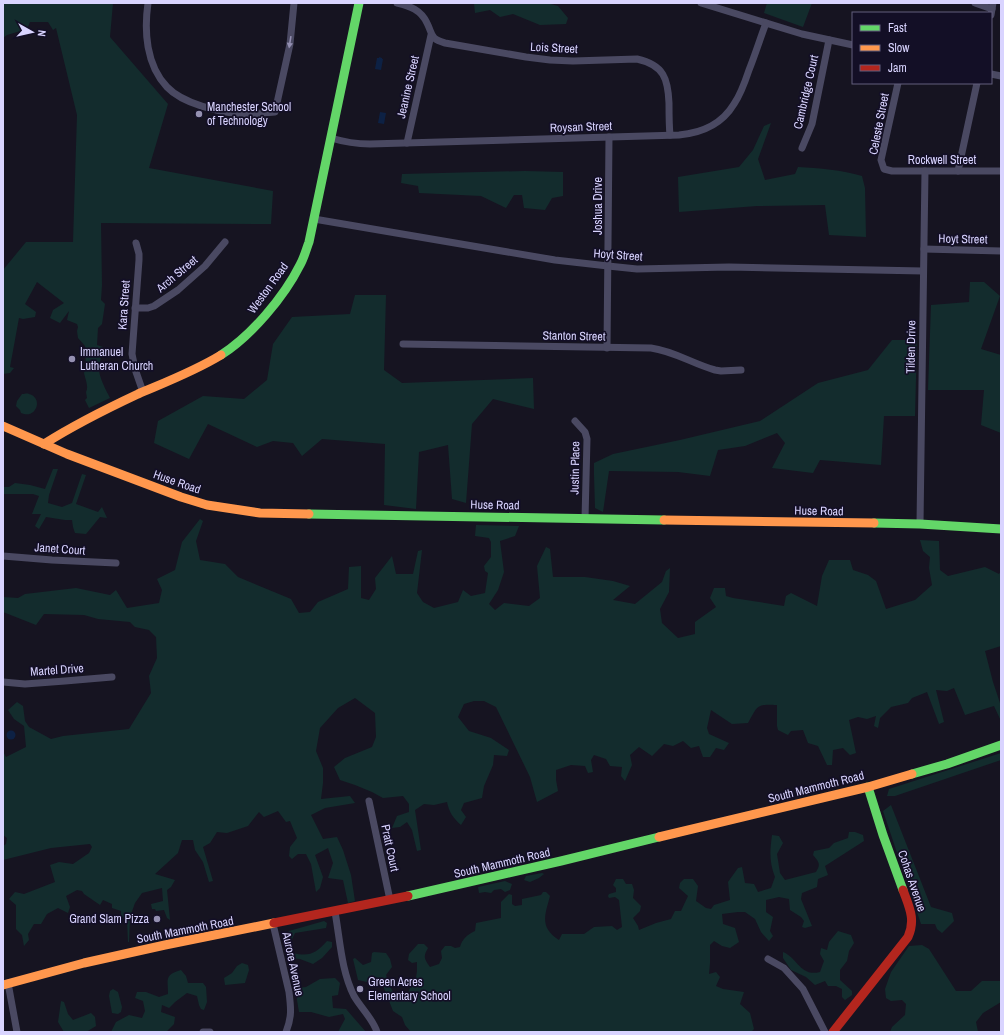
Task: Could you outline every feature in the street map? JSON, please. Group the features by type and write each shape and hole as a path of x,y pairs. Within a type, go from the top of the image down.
{"street":[{"path":"148,3 146,26 147,40 152,62 161,79 173,92 192,103 232,113 255,114 275,112 290,44 294,3"},
{"name":"Weston Road","path":"44,444 74,425 224,354 259,322 274,304 296,272 309,242 359,3"},
{"path":"397,3 412,7 418,11 427,23 431,35"},
{"path":"701,3 802,34 852,45"},
{"path":"975,3 992,9"},
{"name":"Roysan Street","path":"331,138 362,144 679,135 695,133 710,127 723,118 734,105 741,91 766,23"},
{"name":"Lois Street","path":"431,35 439,42 526,57 573,61 637,59 653,64 659,69 667,83 670,135"},
{"name":"Jeanine Street","path":"407,143 431,35"},
{"name":"Cambridge Court","path":"802,148 812,124 829,40"},
{"name":"Celeste Street","path":"884,169 882,160 898,84"},
{"path":"958,171 977,84"},
{"name":"Joshua Drive","path":"607,348 609,137"},
{"name":"Rockwell Street","path":"884,169 892,171 1001,171"},
{"name":"Tilden Drive","path":"920,524 925,171"},
{"name":"Hoyt Street","path":"314,219 555,260 637,269 730,267 924,271"},
{"name":"Arch Street","path":"135,308 148,308 154,306 178,290 205,266 225,242"},
{"name":"Kara Street","path":"136,243 139,260 132,354 135,369 143,392"},
{"name":"Hoyt Street","path":"924,249 1001,251"},
{"name":"Stanton Street","path":"403,344 658,349 715,370 741,370"},
{"name":"Justin Place","path":"575,421 585,432 587,439 585,519"},
{"name":"Huse Road","path":"3,426 81,459 181,497 230,510 260,513 920,524 1001,529"},
{"name":"Janet Court","path":"3,556 116,563"},
{"name":"Martel Drive","path":"3,682 25,684 112,676"},
{"name":"South Mammoth Road","path":"6,984 92,962 335,912 561,861 868,787 947,764 1001,746"},
{"name":"Cohas Avenue","path":"833,1032 912,930 912,915 890,857 868,787"},
{"name":"Pratt Court","path":"369,801 390,900"},
{"path":"335,912 347,976 354,995 377,1032"},
{"name":"Aurore Avenue","path":"273,924 290,1002 290,1019 286,1032"},
{"path":"768,959 784,968 803,989 825,1032"},
{"path":"6,984 17,1032"},
{"path":"203,1032 210,1032"}],"green space":[{"path":"3,3 113,3 110,37 168,104 149,168 273,191 271,224 101,223 101,300 105,304 102,324 98,328 97,345 103,347 99,371 110,398 89,408 85,400 87,398 87,388 84,373 86,368 85,346 78,338 77,324 67,320 69,311 60,323 50,318 53,310 64,303 37,282 25,304 36,312 35,317 23,319 19,318 10,367 14,368 10,373 3,374 3,270 26,242 73,242 77,115 56,28 53,30 48,22 30,22 27,29 7,35 3,38"},
{"path":"474,3 547,3 558,6 568,18 566,24 540,25 513,14 500,17 490,10 475,13"},
{"path":"767,3 812,3 803,27 764,13"},
{"path":"771,123 758,159 765,180 795,174 798,167 847,172 862,176 865,188 866,237 829,235 825,205 757,206 679,212 678,177 739,167 753,150 764,126"},
{"path":"525,171 563,172 563,196 552,198 545,210 524,208 522,195 514,195 506,208 481,196 419,193 418,186 401,183 402,174"},
{"path":"970,282 984,282 1000,296 981,349 1001,355 1001,433 981,425 984,390 928,390 931,305 969,302"},
{"path":"355,295 386,295 384,370 402,383 533,378 534,409 493,399 472,424 466,503 452,499 448,445 419,452 416,509 384,505 385,444 322,439 302,456 293,443 273,441 257,447 208,424 189,459 154,443 158,421 203,396 244,399 267,380 273,344 292,317 350,314"},
{"path":"892,340 917,340 915,416 884,416 881,465 820,460 813,473 772,468 785,443 777,433 745,446 718,450 710,476 678,472 609,471 603,512 595,508 594,463 613,454 760,421 818,383 868,370"},
{"path":"22,394 34,396 36,400 36,408 31,414 21,413 16,406 17,401"},
{"path":"53,469 58,469 49,495 48,503 62,507 72,503 82,474 86,475 76,504 98,512 102,507 107,518 100,517 86,534 75,533 72,520 46,517 39,529 35,526 41,514 32,514 39,496 33,494 3,494 3,487 9,487 15,483 45,489"},
{"path":"200,519 203,521 196,541 200,560 225,564 238,577 291,599 299,613 310,612 318,602 348,589 349,567 361,566 361,598 369,600 376,589 375,578 392,556 396,574 413,574 418,551 422,550 417,593 423,602 434,608 458,602 463,590 471,596 485,593 488,573 485,571 484,566 491,557 491,542 489,538 475,536 476,525 519,526 515,536 500,541 504,572 498,590 489,604 495,610 504,603 529,606 540,598 537,566 546,547 550,549 553,577 585,577 613,581 630,586 613,600 635,604 662,582 666,571 670,568 669,592 660,609 662,623 678,638 695,634 695,622 716,607 710,598 714,588 725,588 726,596 733,598 784,606 786,596 791,593 817,606 822,576 829,560 850,560 853,570 868,575 876,581 886,609 915,600 932,585 929,568 930,557 923,551 920,540 939,541 940,570 948,576 985,567 999,574 1001,571 1001,646 985,651 1001,706 1001,721 994,706 965,715 954,688 947,691 936,690 944,722 939,724 927,692 912,698 908,703 891,707 880,718 878,728 874,726 876,716 867,719 858,717 849,720 856,753 850,755 843,748 833,750 832,765 827,765 818,746 808,743 803,730 791,731 788,735 778,730 777,705 765,705 758,707 748,723 732,724 711,710 707,728 709,734 729,743 724,750 716,748 710,757 703,757 699,746 691,748 683,741 673,746 664,744 652,756 639,747 630,755 632,765 625,781 621,776 622,767 610,766 606,759 594,755 591,760 593,772 588,773 585,766 571,765 556,770 558,791 537,802 530,777 496,707 484,701 474,701 464,704 458,717 469,731 491,738 509,750 507,756 494,755 493,765 484,786 482,798 464,803 461,810 466,817 461,825 452,815 447,802 434,805 424,804 415,810 421,850 417,851 412,830 407,822 400,827 392,828 397,816 409,812 409,804 403,796 383,798 372,792 340,780 334,767 345,758 372,747 376,737 375,713 355,698 338,708 320,728 316,751 323,768 321,799 350,796 355,803 325,808 311,815 323,839 337,837 351,875 355,901 348,903 343,880 328,878 333,863 328,848 315,855 323,877 320,888 316,892 311,864 306,854 298,854 292,859 289,856 290,847 297,838 290,821 286,822 278,811 264,817 259,812 248,826 227,833 217,832 210,843 203,847 213,881 209,882 203,862 195,850 193,840 182,840 178,853 155,874 175,880 171,887 167,890 170,920 167,918 164,910 156,911 155,909 152,909 151,904 163,901 162,888 142,893 135,903 130,917 128,942 127,920 121,916 121,911 112,908 112,904 103,900 100,905 82,891 77,890 66,896 70,907 68,913 58,908 47,914 41,924 34,924 28,934 29,940 24,946 22,935 16,929 16,905 9,899 15,892 24,894 55,882 50,865 59,862 73,864 89,853 92,847 90,844 51,848 3,860 3,846 6,844 7,838 3,835 3,751 6,757 26,747 24,726 14,719 8,710 17,702 23,706 25,721 29,727 51,739 63,736 129,729 151,693 149,676 157,658 156,637 149,630 135,627 130,622 98,619 84,615 44,614 36,625 3,612 3,597 18,598 25,594 76,588 110,595 116,590 127,608 159,603 162,590 157,579 175,570 182,542"},
{"path":"1001,753 1001,760 895,796 887,796 889,789"},
{"path":"891,805 931,907 952,913 954,921 942,933 937,929 935,924 921,924 883,811"},
{"path":"849,832 855,832 863,835 864,841 825,866 828,875 818,879 817,887 802,893 801,899 812,926 805,928 802,927 804,921 801,917 790,910 789,899 779,897 766,900 766,912 773,917 770,931 773,936 769,941 761,932 755,919 745,912 722,914 723,924 735,928 739,942 730,948 722,946 714,941 710,945 709,974 716,972 720,977 716,986 723,989 744,992 740,1004 750,1013 754,1029 751,1032 411,1032 405,1025 402,1017 393,1011 382,983 377,980 376,984 358,980 353,959 355,958 363,965 371,962 372,953 386,953 390,959 392,967 386,975 391,987 395,994 402,998 406,998 410,988 410,982 416,978 417,971 417,962 412,963 408,960 409,954 418,944 424,944 428,948 425,958 430,967 439,964 442,958 441,951 445,946 455,948 460,947 466,937 475,931 476,923 501,918 501,902 509,894 512,895 512,904 515,906 522,905 522,899 541,895 543,892 546,892 550,896 545,915 546,925 548,930 559,940 562,934 584,934 594,927 612,926 617,930 622,927 619,900 615,897 609,898 608,896 609,894 616,892 616,888 613,885 616,879 623,879 626,884 632,884 634,890 633,898 641,906 640,911 633,918 639,930 671,919 675,911 681,911 688,896 679,888 680,883 684,879 693,879 698,886 696,901 706,908 711,909 714,905 730,900 728,882 738,868 742,867 745,883 754,884 758,892 771,888 775,877 770,856 772,835 779,836 783,843 777,854 780,873 785,880 816,872 819,865 818,861 813,855 814,851 829,848 834,843 848,838"},
{"path":"542,873 544,874 530,882 524,880 526,876"},
{"path":"505,881 512,884 510,890 505,892 501,889 494,890 491,893 479,893 478,887"},
{"path":"324,921 327,923 326,928 295,933 291,941 293,953 299,954 312,953 327,941 332,942 332,947 322,958 313,964 300,959 288,958 286,935 289,931"},
{"path":"838,931 851,935 854,943 849,951 847,961 840,970 840,980 852,991 852,995 845,1000 842,997 842,989 836,986 828,986 825,981 815,985 806,977 791,970 783,958 783,952 808,972 820,972 824,961 820,954 821,948 827,950 829,942"},
{"path":"922,945 929,949 956,991 971,991 982,981 1001,981 1001,1002 983,1013 976,1022 978,1032 890,1032 892,1027 905,1015 906,1004 902,1000 891,1001 886,998 885,989 891,972 909,946"},
{"path":"242,963 248,965 249,970 245,983 225,985 224,978 232,973 237,966"},
{"path":"181,970 186,976 188,983 203,983 206,987 207,1002 204,1010 201,1009 199,1005 197,996 187,993 169,1008 162,1005 161,1012 175,1017 174,1024 167,1032 111,1032 116,1022 129,1015 142,1018 145,1011 143,1001 135,998 137,992 146,992 159,997 168,994 169,976"},
{"path":"335,978 340,983 338,995 332,996 333,1008 346,1009 366,1032 338,1032 345,1019 343,1014 329,1017 311,1012 299,1012 297,1000 298,988 306,987 320,979"},
{"path":"113,989 118,992 122,1007 121,1012 118,1014 112,1013 109,996 110,991"},
{"path":"61,1001 64,1002 68,1014 73,1020 91,1013 95,1017 96,1026 86,1032 64,1032 58,1022"}],"water":[{"path":"379,57 383,59 381,70 375,69 377,58"},
{"path":"380,112 386,113 384,124 378,123"},
{"path":"9,731 13,731 15,735 13,739 9,739 7,737 7,733"}],"traffic: fast":[{"path":"221,355 244,337 266,315 285,290 304,257 309,242 359,3"},
{"path":"309,514 664,520"},
{"path":"874,523 1001,529"},
{"path":"912,774 947,764 1001,745"},
{"path":"868,787 883,835 903,890"},
{"path":"408,896 659,837"}],"traffic: slow":[{"path":"44,444 102,411 191,371 221,355"},
{"path":"3,426 67,454 181,497 207,505 260,513 309,514"},
{"path":"664,520 874,523"},
{"path":"659,837 868,787 912,774"},
{"path":"3,985 84,963 274,923"}],"traffic: jam":[{"path":"833,1032 908,937 912,919 903,890"},
{"path":"274,923 408,896"}],"place":[{"name":"Manchester School of Technology","path":"199,114"},
{"name":"Immanuel Lutheran Church","path":"72,359"},
{"name":"Grand Slam Pizza","path":"157,919"},
{"name":"Green Acres Elementary School","path":"360,989"}]}
